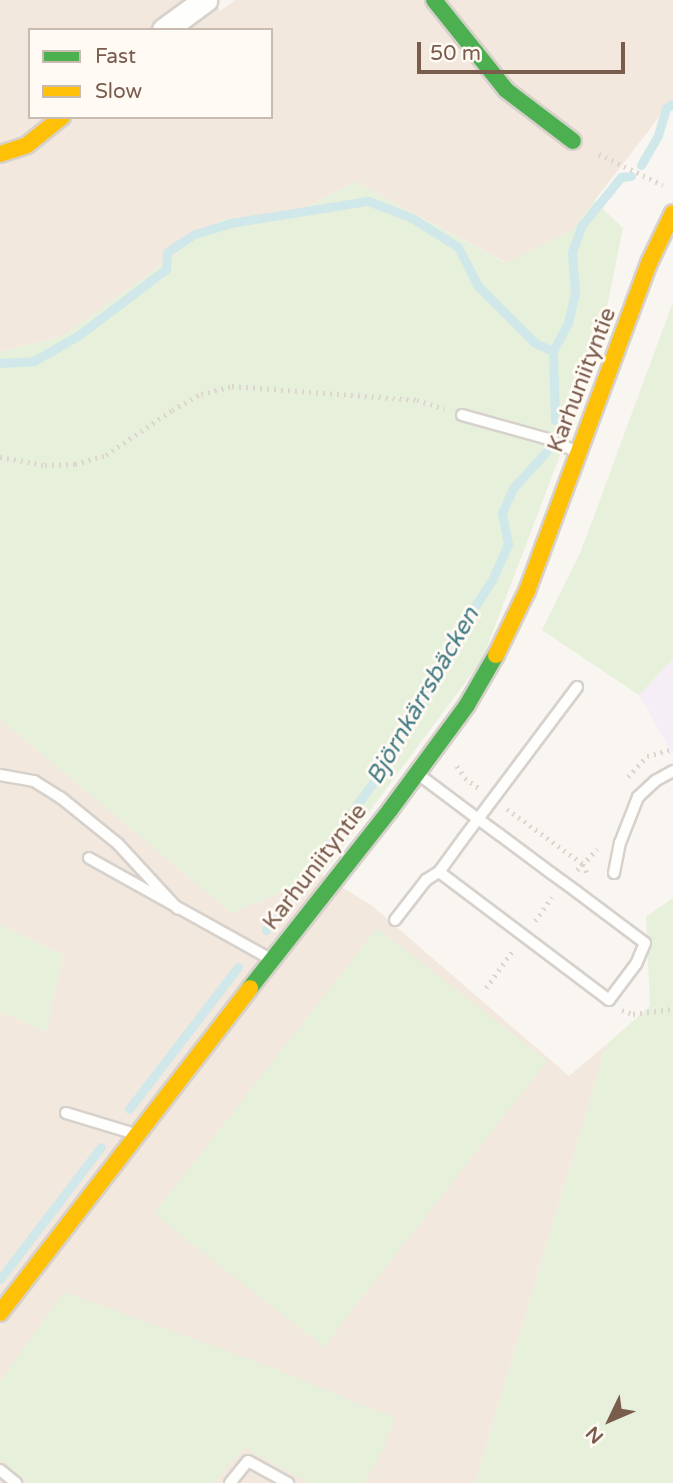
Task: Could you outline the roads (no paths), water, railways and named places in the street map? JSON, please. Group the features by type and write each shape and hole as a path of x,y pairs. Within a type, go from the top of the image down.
{"street":[{"path":"167,28 205,0"},
{"path":"434,0 506,90 573,141"},
{"path":"0,153 27,145 60,119"},
{"name":"Karhuniityntie","path":"0,1313 135,1133 417,773 467,705 504,642 527,591 649,263 673,213"}],"lane":[{"path":"462,415 545,438 579,452"},
{"path":"396,920 426,880 439,872 577,687"},
{"path":"614,873 620,843 638,797 655,780 673,771"},
{"path":"417,773 645,943 636,964 609,1000 439,872"},
{"path":"0,775 34,781 60,797 118,844 178,909"},
{"path":"89,858 271,959"},
{"path":"66,1112 135,1133"},
{"path":"230,1483 248,1461 288,1483"},
{"path":"0,1470 16,1483"}],"waterway":[{"name":"Björnkärrsbäcken","path":"641,165 658,135 666,108 673,104"},
{"name":"Björnkärrsbäcken","path":"555,420 553,351 568,323 575,293 572,252 582,225 621,177 631,176"},
{"path":"0,363 34,361 79,335 166,269 167,252 195,234 230,223 368,201 412,218 458,247 478,286 535,343 553,351"},
{"name":"Björnkärrsbäcken","path":"266,930 372,784 423,703 450,644 492,580 508,544 502,513 513,488 546,452"},
{"name":"Björnkärrsbäcken","path":"129,1109 238,967"},
{"name":"Björnkärrsbäcken","path":"0,1279 101,1147"}]}
